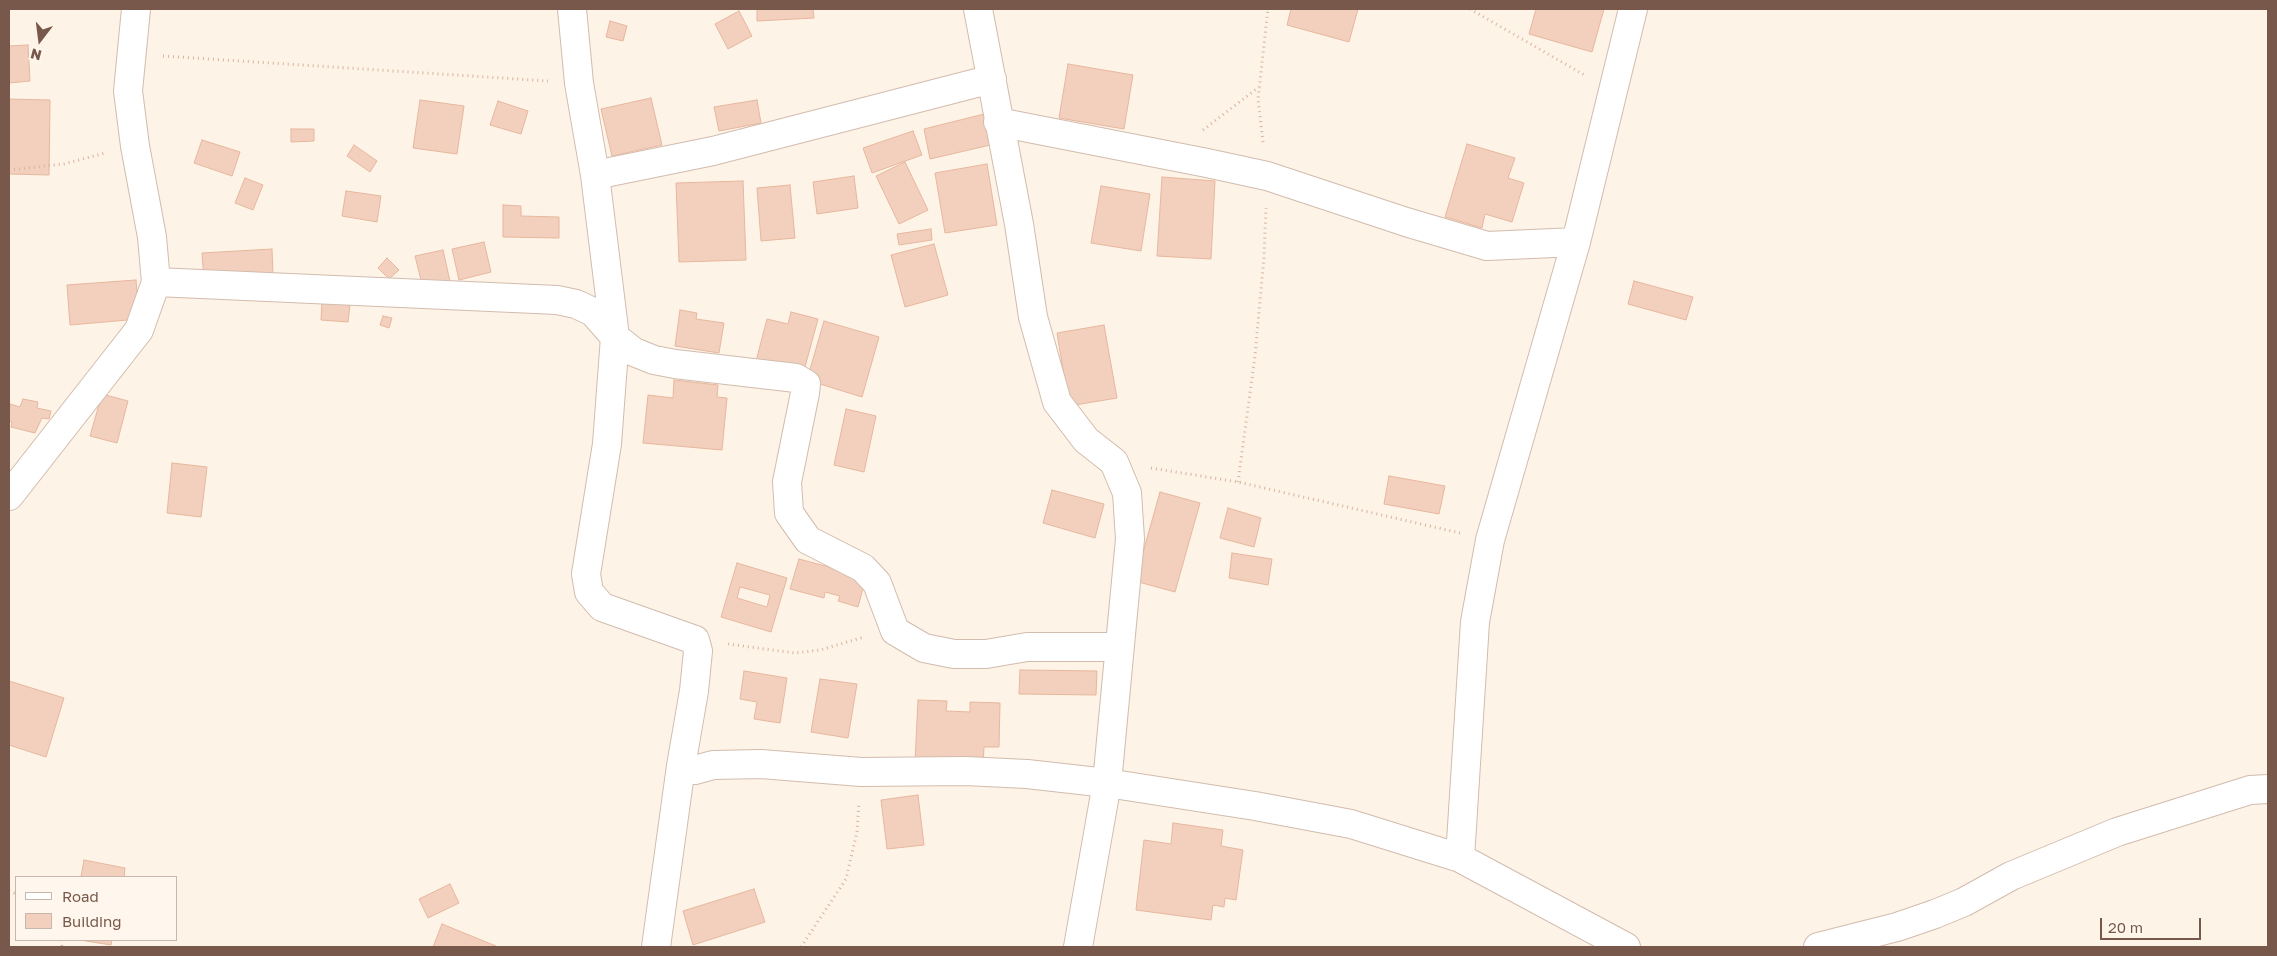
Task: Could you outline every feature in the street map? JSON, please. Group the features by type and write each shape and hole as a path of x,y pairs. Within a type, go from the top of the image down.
{"street":[{"path":"9,496 139,330 156,282 152,237 135,146 128,92 136,9"},
{"path":"572,9 579,83 595,175 615,337 607,444 586,574 589,592 602,607 695,640 698,652 656,947"},
{"path":"978,9 998,122 1019,224 1033,317 1057,402 1086,440 1114,462 1127,493 1130,539 1108,783 1078,947"},
{"path":"1460,858 1474,622 1490,540 1576,242 1633,9"},
{"path":"595,175 713,151 992,80"},
{"path":"998,122 1266,176 1406,222 1487,246 1576,242"},
{"path":"156,282 557,300 576,304 593,312 615,337 634,352 654,360 796,378 806,384 804,409 794,441 787,482 789,513 808,540 863,568 877,582 895,630 924,648 954,654 986,654 1027,647 1120,647"},
{"path":"681,766 695,770 713,765 761,764 861,772 1027,774 1108,783 1255,806 1351,824 1460,858 1626,947"},
{"path":"1818,947 1897,927 1935,914 1964,902 2011,876 2118,832 2250,790 2268,789"}],"path":[{"path":"1238,482 1252,383 1264,258 1266,176 1258,99 1268,9"},
{"path":"1470,9 1614,92"},
{"path":"131,54 579,83"},
{"path":"1169,156 1259,86"},
{"path":"9,170 64,164 135,146"},
{"path":"1114,462 1238,482 1490,540"},
{"path":"695,640 795,653 820,650 855,639 895,630"},
{"path":"801,947 846,879 857,832 861,772"}],"building":[{"path":"757,9 813,9 814,18 757,21"},
{"path":"1291,9 1358,9 1349,42 1287,25"},
{"path":"1536,9 1604,9 1592,52 1529,34"},
{"path":"739,11 752,36 728,49 715,24"},
{"path":"610,21 627,26 623,41 606,37"},
{"path":"28,45 30,81 9,83 9,46"},
{"path":"1068,64 1133,75 1124,129 1059,118"},
{"path":"651,98 662,145 612,156 601,109"},
{"path":"9,99 50,100 49,175 9,174"},
{"path":"420,100 464,106 457,154 413,148"},
{"path":"757,100 761,123 719,131 714,107"},
{"path":"498,101 528,111 521,134 490,125"},
{"path":"992,112 999,143 930,159 924,129"},
{"path":"291,129 314,129 314,141 291,142"},
{"path":"913,131 922,155 872,173 863,148"},
{"path":"202,140 240,152 232,176 194,163"},
{"path":"1467,144 1515,158 1508,178 1524,183 1512,222 1485,214 1482,228 1445,217"},
{"path":"354,145 377,161 370,172 347,156"},
{"path":"905,162 928,210 899,224 876,176"},
{"path":"987,164 997,225 945,233 935,173"},
{"path":"854,176 858,208 817,214 813,182"},
{"path":"1162,177 1215,181 1211,259 1157,256"},
{"path":"245,178 263,185 253,210 235,203"},
{"path":"743,181 746,260 679,262 676,183"},
{"path":"790,185 795,238 761,241 757,188"},
{"path":"1101,186 1150,194 1141,251 1091,243"},
{"path":"346,191 381,196 377,222 342,216"},
{"path":"503,205 521,206 521,216 559,217 559,238 503,237"},
{"path":"931,229 932,240 899,245 897,234"},
{"path":"484,242 491,272 459,280 452,249"},
{"path":"934,244 948,295 905,307 891,255"},
{"path":"272,249 273,276 204,280 202,253"},
{"path":"443,250 451,286 424,292 415,256"},
{"path":"387,258 399,270 389,279 378,268"},
{"path":"136,280 139,319 70,325 67,285"},
{"path":"1634,281 1693,297 1686,320 1628,304"},
{"path":"322,302 350,305 348,322 321,320"},
{"path":"680,310 697,313 696,319 724,323 719,353 675,346"},
{"path":"791,312 818,319 802,378 755,365 767,319 788,324"},
{"path":"383,316 392,318 389,328 380,325"},
{"path":"824,321 879,337 862,397 807,380"},
{"path":"1104,325 1117,398 1069,406 1057,333"},
{"path":"674,380 718,385 717,397 727,398 722,450 643,443 648,395 673,398"},
{"path":"102,394 128,401 117,443 90,436"},
{"path":"23,399 38,402 37,408 51,411 49,419 42,418 35,433 11,427 12,422 9,421 10,404 20,407"},
{"path":"846,409 876,416 864,472 834,465"},
{"path":"172,463 207,467 201,517 167,513"},
{"path":"1389,476 1445,486 1439,514 1384,504"},
{"path":"1052,490 1104,504 1095,538 1043,523"},
{"path":"1160,492 1200,503 1175,592 1135,581"},
{"path":"1228,508 1261,518 1254,547 1220,538"},
{"path":"1232,553 1272,559 1268,585 1229,578"},
{"path":"799,559 866,577 858,607 838,601 840,596 825,592 824,598 790,589"},
{"path":"737,563 787,578 771,632 721,617","holes":["740,587 770,595 767,607 737,598"]},
{"path":"1020,670 1097,671 1096,695 1019,694"},
{"path":"744,671 787,678 780,723 754,719 757,702 740,699"},
{"path":"820,679 857,684 848,738 811,732"},
{"path":"9,681 64,698 46,757 9,745"},
{"path":"918,700 947,701 946,711 970,712 970,702 1000,703 999,747 984,747 983,765 915,762"},
{"path":"918,795 924,845 887,849 881,800"},
{"path":"1173,823 1223,830 1221,846 1243,850 1236,900 1225,898 1224,907 1213,905 1211,920 1136,910 1144,840 1171,844"},
{"path":"84,860 125,868 124,876 81,876"},
{"path":"450,884 459,903 428,918 419,899"},
{"path":"754,889 765,922 693,945 683,911"},
{"path":"442,924 496,946 433,947"},
{"path":"86,941 112,941 111,945"}]}
